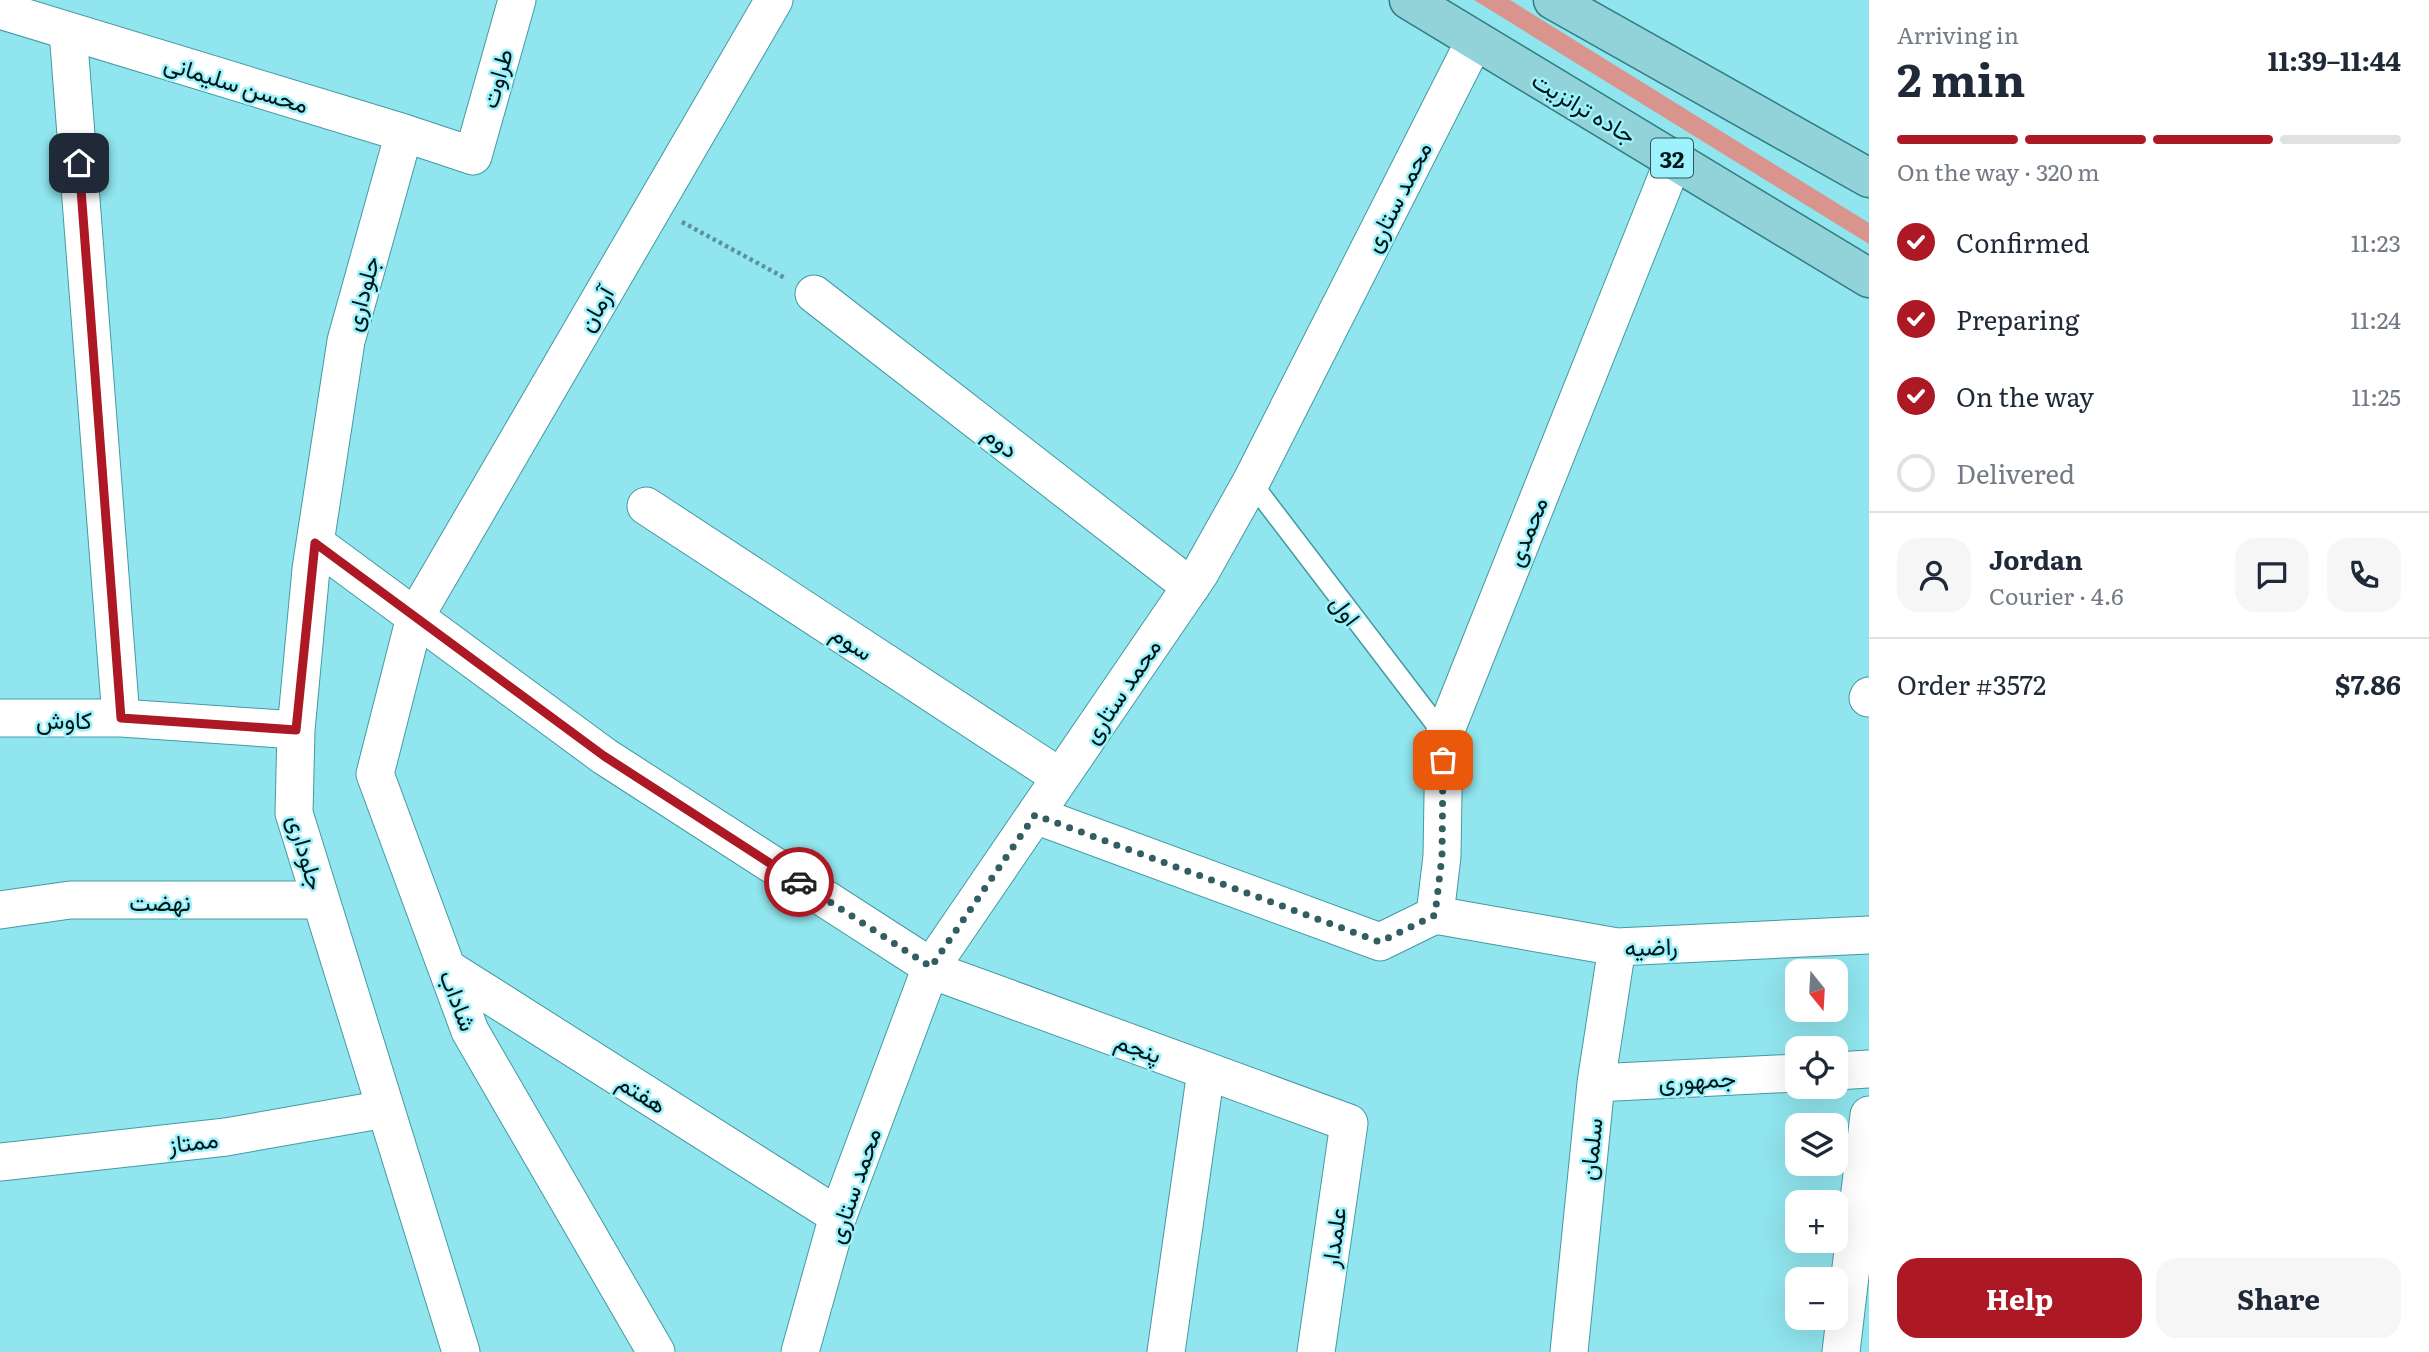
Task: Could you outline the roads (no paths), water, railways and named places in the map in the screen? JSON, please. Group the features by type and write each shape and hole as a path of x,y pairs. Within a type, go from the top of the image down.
{"main road":[{"name":"جاده ترانزیت","path":"1409,0 1869,278"},
{"path":"1553,0 1869,178"},
{"path":"1794,136 1869,163"}],"street":[{"name":"طراوت","path":"473,156 517,0"},
{"name":"آرمان","path":"415,617 774,0"},
{"name":"محسن سلیمانی","path":"0,10 473,156"},
{"path":"68,31 121,718"},
{"name":"محمد ستاری","path":"800,1352 838,1216 931,967 1191,587 1251,482 1475,40"},
{"name":"جلوداری","path":"404,133 346,341 315,543 296,730 294,813 461,1352"},
{"name":"محمدی","path":"1435,915 1442,856 1444,735 1674,159"},
{"name":"دوم","path":"814,294 1191,587"},
{"name":"سوم","path":"646,506 1060,777"},
{"name":"پنجم","path":"315,543 604,756 942,974 1349,1123"},
{"name":"شاداب","path":"415,617 375,774 470,1031 656,1352"},
{"name":"کاوش","path":"0,718 121,718 296,730"},
{"path":"1035,815 1380,942 1435,915"},
{"name":"نهضت","path":"0,910 71,900 321,900"},
{"name":"راضیه","path":"1435,915 1617,947 1869,935"},
{"name":"سلمان","path":"1569,1352 1596,1083 1617,947"},
{"name":"هفتم","path":"447,968 838,1216"},
{"path":"1848,1070 1869,1069"},
{"path":"1166,1352 1206,1071"},
{"name":"جمهوری","path":"1596,1083 1785,1074"},
{"name":"ممتاز","path":"0,1163 226,1137 385,1109"},
{"path":"1841,1352 1869,1115"},
{"name":"علمدار","path":"1316,1352 1349,1123"}],"lane":[{"name":"اول","path":"1251,482 1444,735"}]}
